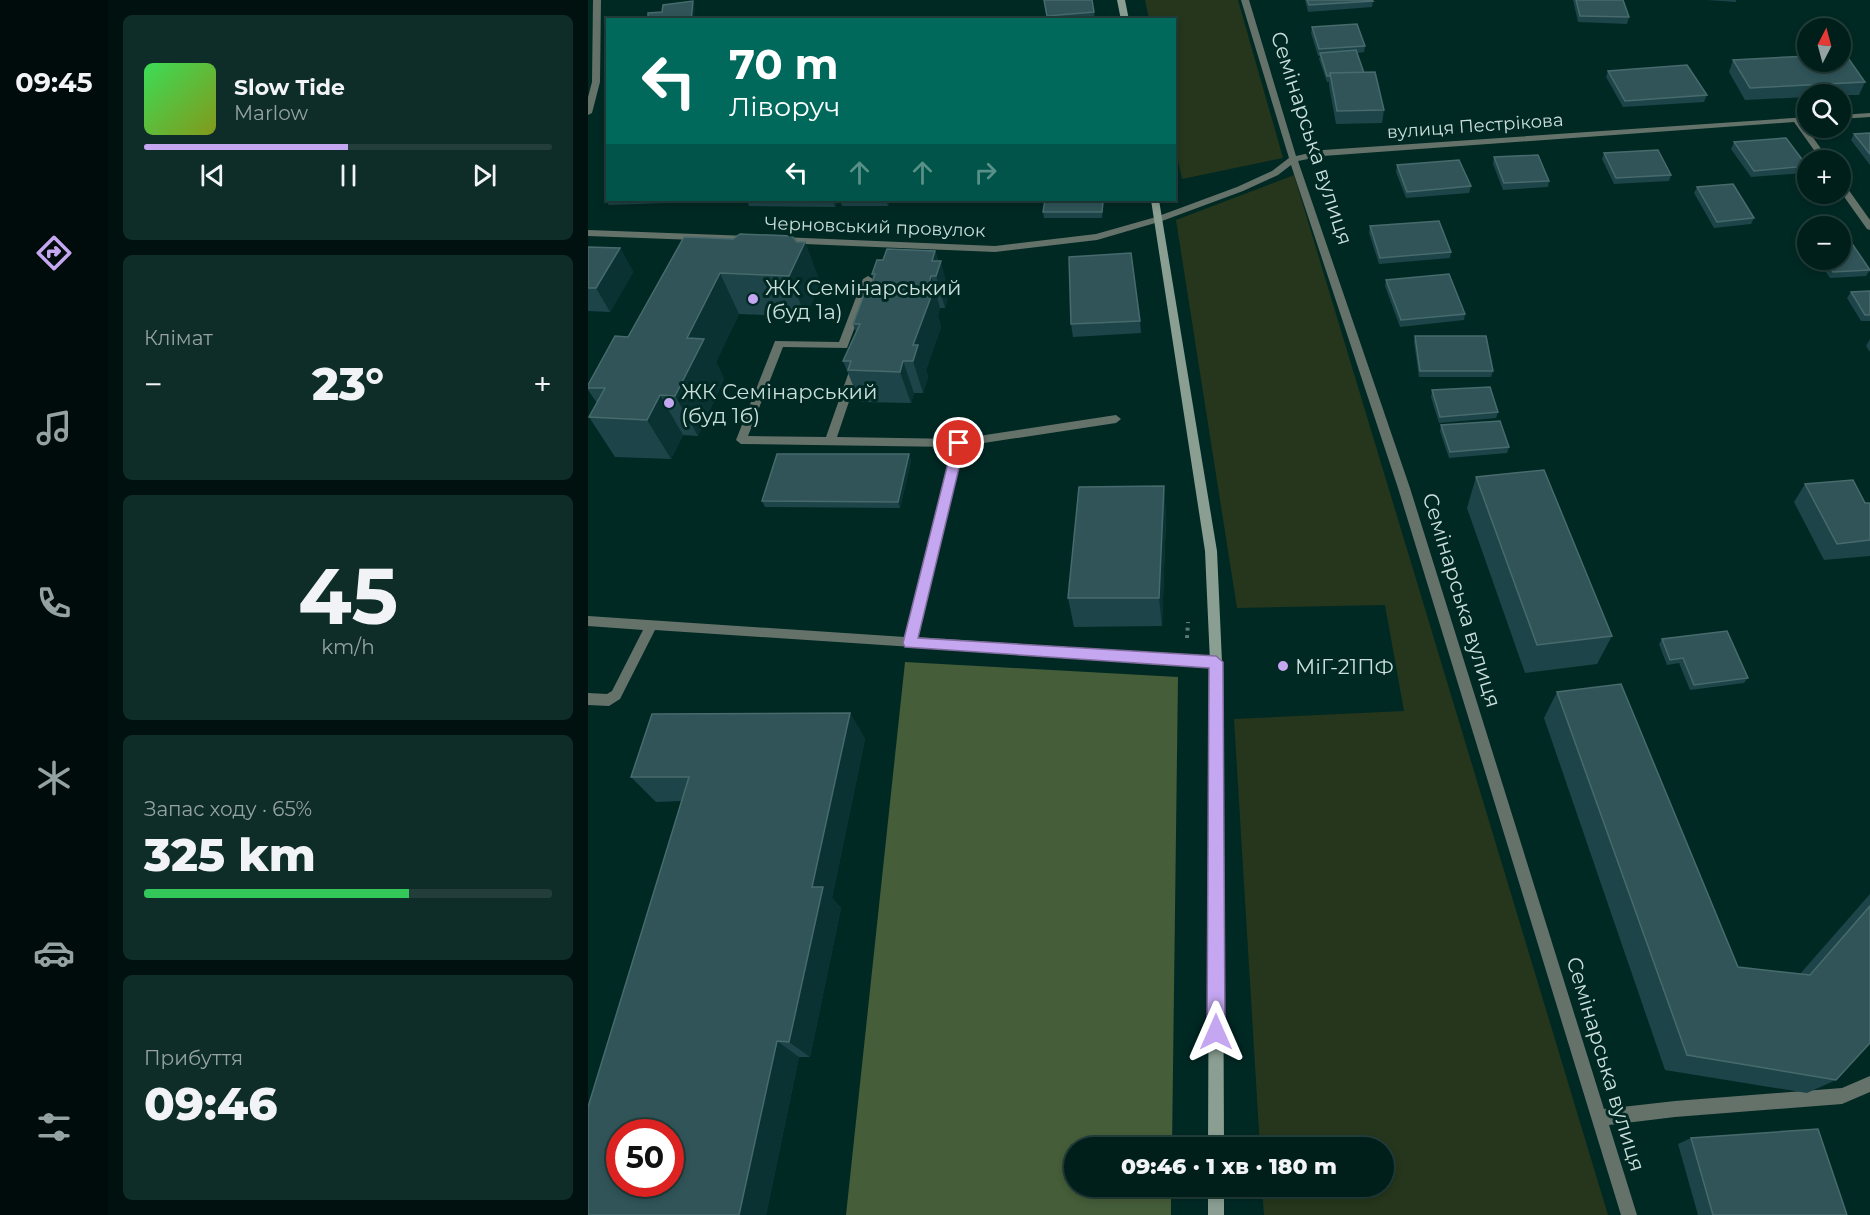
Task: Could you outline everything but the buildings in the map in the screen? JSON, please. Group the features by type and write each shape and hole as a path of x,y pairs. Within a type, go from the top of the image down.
{"main road":[{"path":"1121,0 1125,18"},
{"path":"1155,201 1211,552 1216,662 1216,1137"},
{"path":"1216,1197 1216,1215"}],"street":[{"path":"588,113 596,82 597,0"},
{"name":"Семінарська вулиця","path":"1245,0 1293,159 1407,499 1629,1215"},
{"path":"1851,116 1870,115"},
{"path":"1796,120 1818,150"},
{"name":"вулиця Пестрікова","path":"1159,219 1240,189 1275,173 1293,159 1323,153 1796,120"},
{"path":"1851,200 1870,227"},
{"name":"Черновський провулок","path":"771,240 995,249 1096,237 1159,219"},
{"name":"Черновський провулок","path":"588,233 760,239"},
{"path":"843,346 868,279"},
{"path":"830,441 857,363 843,346 780,343 741,440 959,443 1116,419"},
{"path":"910,643 959,443"},
{"path":"588,621 1216,662"},
{"path":"588,699 609,700 616,695 651,626"},
{"path":"1599,1118 1676,1109 1842,1096 1870,1084"}],"green space":[{"path":"1145,0 1238,0 1283,158 1182,179 1176,151 1176,18 1149,18"},
{"path":"1294,175 1608,1215 1264,1215 1263,1197 1394,1197 1394,1137 1259,1137 1234,719 1404,711 1385,605 1237,608 1176,220"},
{"path":"905,662 1178,677 1172,1137 1064,1137 1064,1197 1171,1197 1171,1215 846,1215"}],"place":[{"name":"ЖК Семінарський (буд 1а)","path":"753,299"},
{"name":"ЖК Семінарський (буд 1б)","path":"669,403"},
{"name":"МіГ-21ПФ","path":"1283,666"}],"route":[{"path":"959,443 910,643 1216,662 1216,1032"}]}
